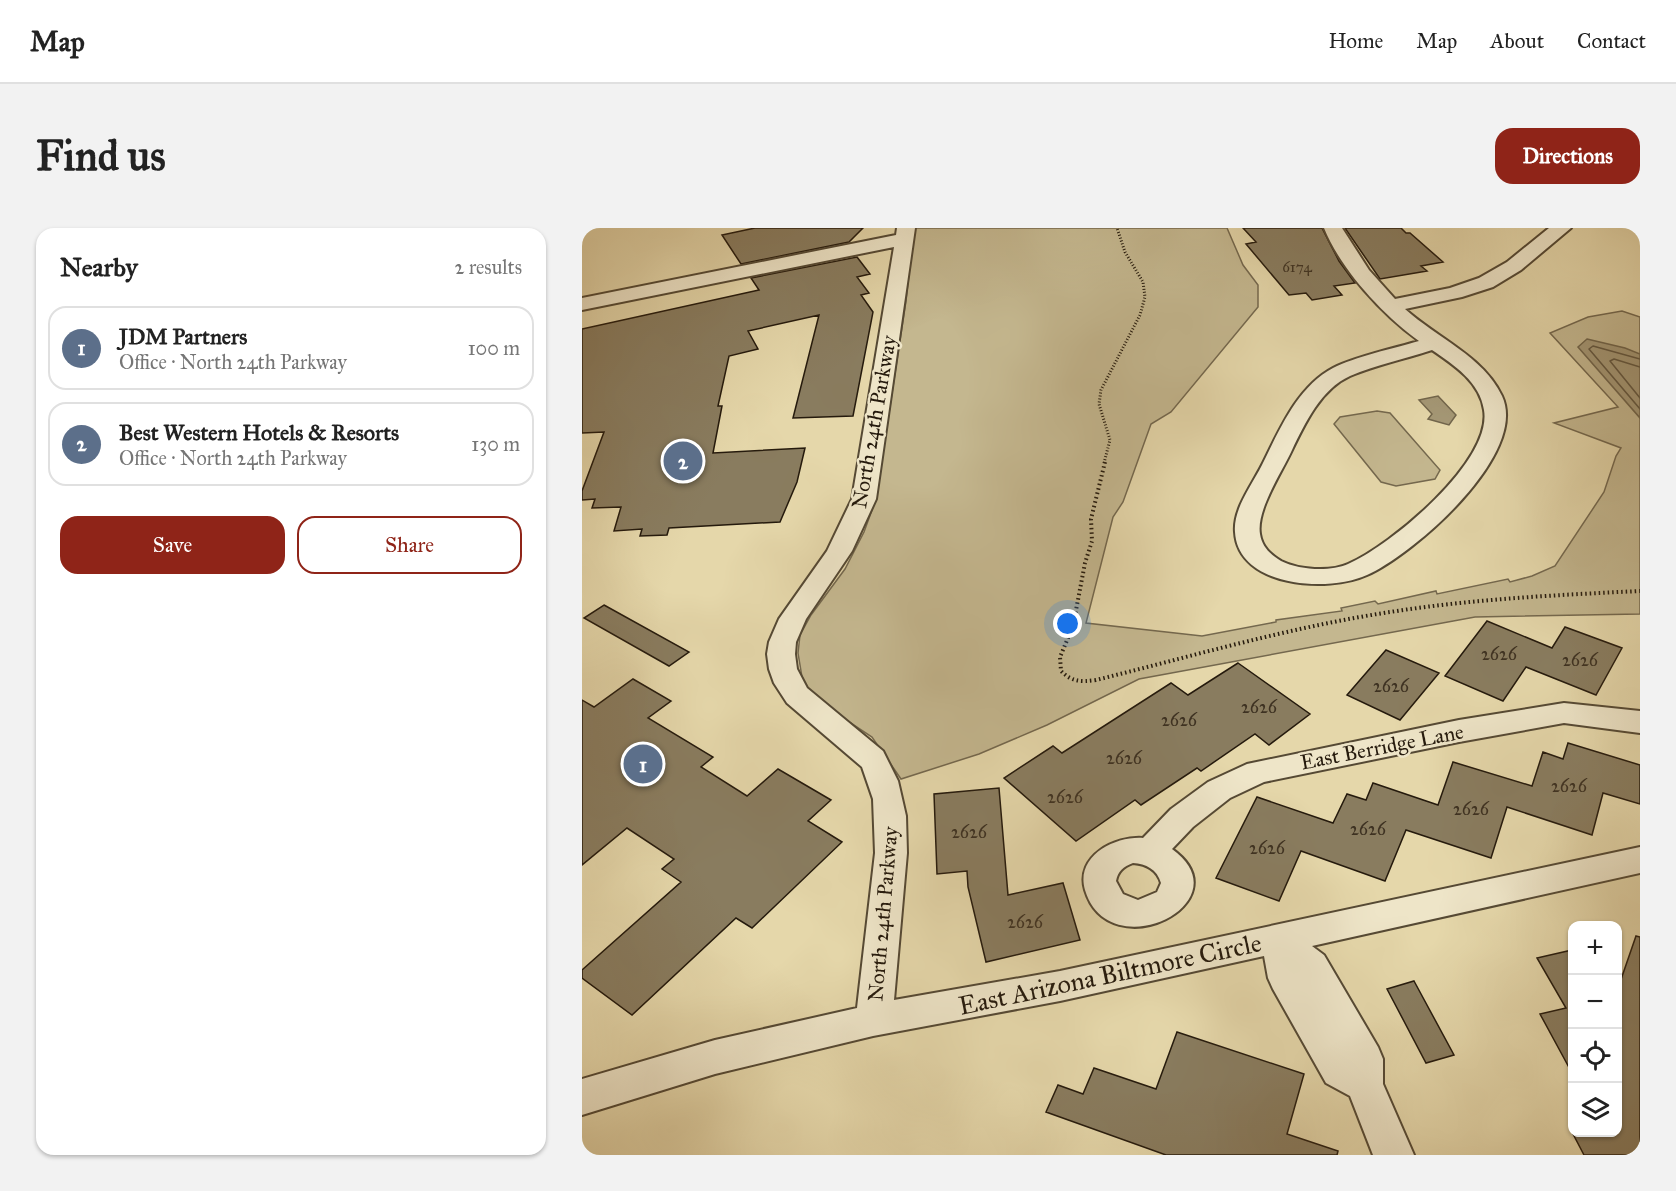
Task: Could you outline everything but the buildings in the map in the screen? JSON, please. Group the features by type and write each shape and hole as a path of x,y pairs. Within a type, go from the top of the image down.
{"street":[{"path":"1333,228 1361,274 1390,306 1434,343 1475,373 1490,395 1496,411 1496,428 1490,443 1468,478 1423,526 1356,571 1326,578 1303,577 1280,570 1261,559 1250,549 1247,521 1311,396 1329,379 1341,372 1434,343"},
{"path":"1390,306 1447,295 1489,281 1514,267 1549,235 1562,228"},
{"path":"582,304 904,238"},
{"path":"582,314 904,238"},
{"name":"North 24th Parkway","path":"873,1020 880,975 890,864 892,821 886,787 875,761 798,695 788,681 781,654 786,634 797,612 830,567 855,526 864,499 904,238"},
{"name":"East Berridge Lane","path":"1151,851 1182,818 1219,790 1258,772 1564,713 1640,722"},
{"name":"East Arizona Biltmore Circle","path":"582,1097 716,1057 873,1020 1060,986 1640,860"},
{"path":"1279,939 1285,978 1339,1071 1364,1084 1387,1142 1395,1155"}],"shaded area":[{"path":"914,228 1227,228 1243,265 1258,285 1258,307 1171,412 1151,424 1123,502 1113,517 1086,623 1202,636 1276,622 1276,620 1342,611 1341,608 1375,601 1378,604 1436,591 1437,594 1508,579 1510,582 1555,566 1604,492 1621,448 1554,423 1618,407 1550,333 1588,317 1622,311 1640,317 1640,614 1475,617 1139,679 1047,725 979,754 901,779 872,737 822,704 808,689 802,677 798,653 800,635 811,615 845,569 864,532 876,499 906,301"},
{"path":"1377,411 1390,413 1440,470 1435,479 1396,486 1381,482 1334,424 1340,417"}],"water":[{"path":"1587,339 1640,354 1640,418 1578,347"},
{"path":"1438,396 1456,415 1449,425 1428,419 1432,414 1419,400"}],"place":[{"name":"Best Western Hotels & Resorts","path":"683,461"},
{"name":"JDM Partners","path":"643,764"}]}
